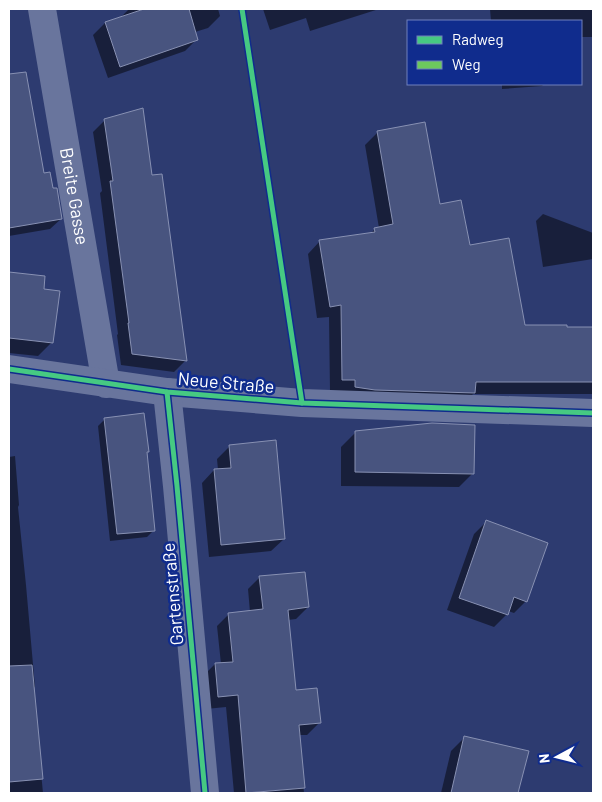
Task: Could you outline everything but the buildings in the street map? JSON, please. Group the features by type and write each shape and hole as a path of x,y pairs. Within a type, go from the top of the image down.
{"street":[{"name":"Breite Gasse","path":"42,9 106,384"},
{"name":"Neue Straße","path":"9,369 167,392 302,403 593,412"},
{"name":"Gartenstraße","path":"167,392 205,793"}],"cycle path":[{"path":"242,9 302,403"},
{"path":"9,369 167,392 302,403 593,413"},
{"path":"167,392 205,793"}]}
